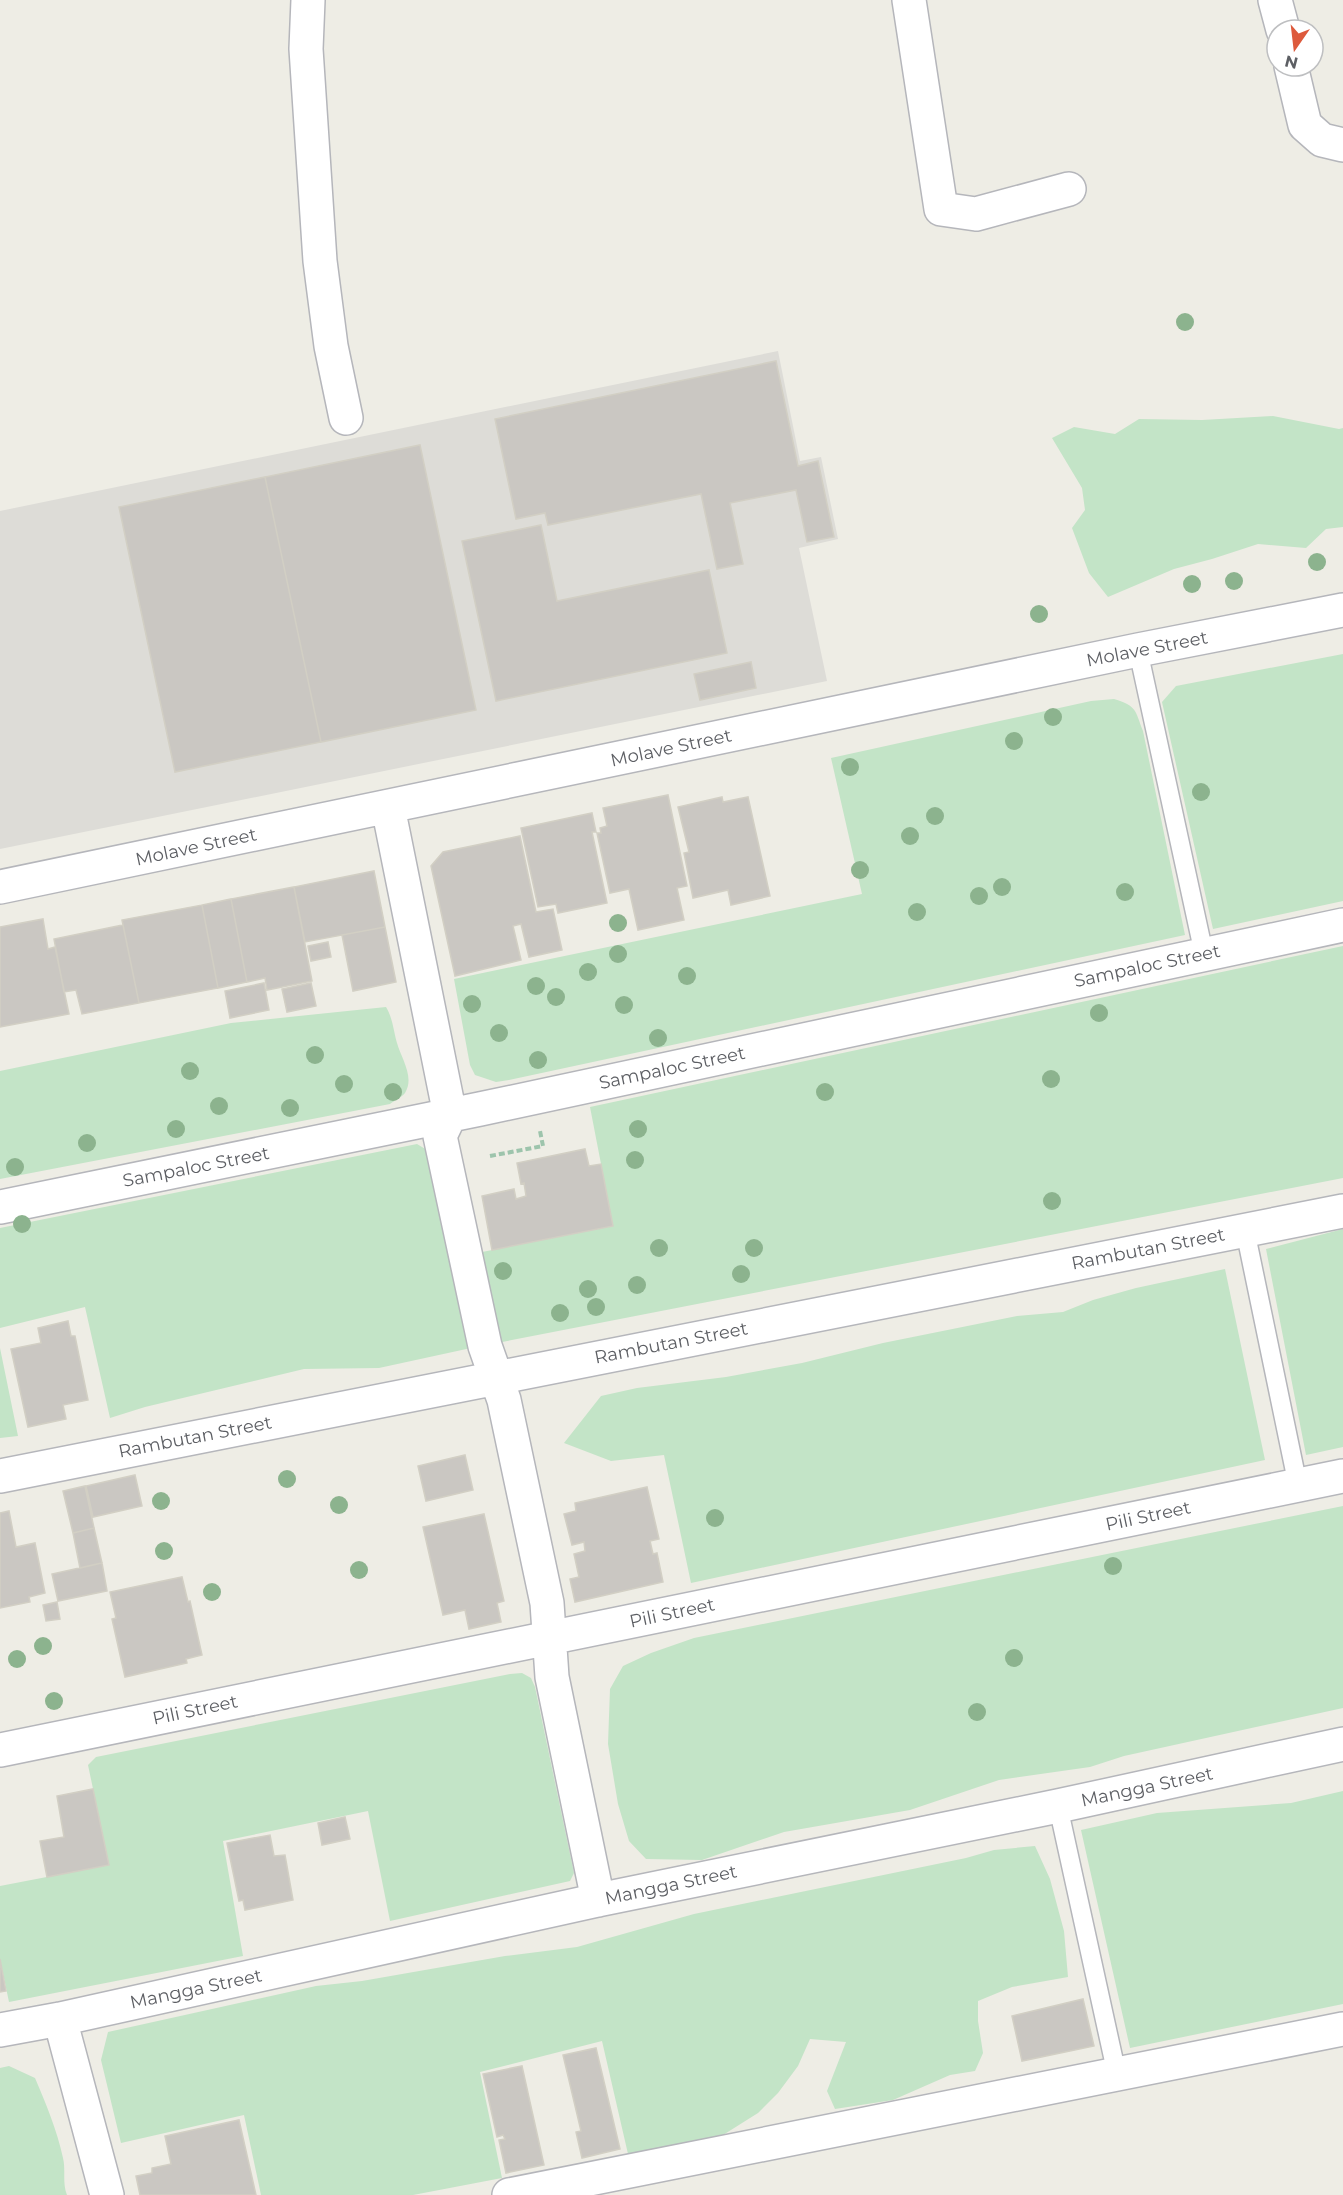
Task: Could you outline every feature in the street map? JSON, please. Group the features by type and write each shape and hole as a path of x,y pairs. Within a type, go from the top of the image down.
{"street":[{"path":"308,0 306,49 320,261 331,346 346,418"},
{"path":"909,0 941,209 976,214 1069,189"},
{"path":"1275,0 1279,18"},
{"path":"1294,78 1305,125 1322,140 1343,145"},
{"name":"Molave Street","path":"0,887 1138,650 1343,610"},
{"path":"388,807 450,1115 440,1136 485,1346 504,1400 548,1603 552,1677 598,1900"},
{"name":"Sampaloc Street","path":"0,1207 450,1115 1343,925"},
{"name":"Rambutan Street","path":"0,1476 1343,1210"},
{"name":"Pili Street","path":"0,1750 1343,1476"},
{"name":"Mangga Street","path":"0,2030 60,2019 598,1900 1058,1806 1343,1744"},
{"path":"60,2019 107,2195"},
{"path":"509,2195 1343,2029"}],"lane":[{"path":"1138,650 1204,954"},
{"path":"1245,1230 1298,1486"},
{"path":"1058,1806 1117,2075"}],"shaded area":[{"path":"778,351 800,461 821,457 838,539 799,548 827,681 0,849 0,511"}],"green space":[{"path":"1273,416 1343,428 1343,527 1326,529 1306,548 1258,544 1174,569 1108,597 1089,573 1072,528 1085,510 1082,488 1052,438 1074,427 1115,434 1139,419 1202,420"},
{"path":"1343,654 1343,901 1213,929 1162,702 1176,686"},
{"path":"1114,699 1127,704 1134,710 1143,731 1185,935 509,1080 496,1082 475,1075 470,1065 454,979 862,894 831,758 1091,701"},
{"path":"1343,946 1343,1178 497,1343 477,1253 613,1226 590,1107"},
{"path":"386,1007 409,1081 405,1093 390,1104 0,1179 0,1071 231,1023"},
{"path":"417,1144 432,1153 471,1348 379,1368 304,1369 145,1407 110,1418 85,1307 0,1328 0,1228"},
{"path":"1343,1229 1343,1447 1306,1455 1266,1249"},
{"path":"1225,1269 1265,1460 691,1583 664,1455 611,1461 564,1443 601,1396 637,1388 726,1377 802,1363 883,1343 1017,1316 1063,1312 1093,1300 1136,1288"},
{"path":"0,1348 18,1436 0,1438"},
{"path":"1343,1506 1343,1708 1124,1756 1090,1767 999,1780 910,1810 784,1832 702,1860 646,1859 629,1841 618,1804 608,1744 610,1689 623,1666 651,1653 694,1638"},
{"path":"522,1673 531,1678 535,1687 574,1873 570,1881 390,1921 368,1811 223,1841 243,1956 9,2002 0,1959 0,1886 109,1865 88,1765 96,1757"},
{"path":"1343,1791 1343,2004 1130,2048 1081,1830 1157,1813 1291,1803"},
{"path":"1035,1846 1050,1879 1064,1931 1068,1977 1012,1987 978,2001 978,2021 983,2053 975,2071 950,2075 893,2100 835,2109 827,2091 846,2042 810,2039 798,2066 778,2093 758,2113 723,2135 628,2154 602,2041 480,2072 502,2178 413,2195 261,2195 244,2115 121,2143 101,2060 108,2032 316,1986 362,1981 505,1956 577,1947 694,1914 966,1858 994,1850"},
{"path":"9,2066 35,2078 61,2148 67,2195 0,2195 0,2068"}],"building":[{"path":"776,361 798,466 818,461 834,537 807,542 796,490 730,503 743,564 717,569 701,494 548,525 545,513 516,519 495,419"},
{"path":"420,445 476,710 321,742 265,477"},
{"path":"265,477 321,742 175,772 119,507"},
{"path":"541,525 557,601 709,570 727,653 496,701 462,541"},
{"path":"751,662 756,688 700,700 694,674"},
{"path":"668,795 687,886 677,888 684,920 638,930 629,889 610,893 597,833 601,833 600,828 607,826 603,808"},
{"path":"722,797 723,802 748,797 770,896 731,905 728,890 693,898 684,853 689,852 678,807"},
{"path":"592,813 596,832 592,832 607,903 558,913 556,904 538,907 521,828"},
{"path":"520,836 536,912 553,909 562,950 529,957 521,924 513,926 521,960 455,976 431,866 443,852"},
{"path":"374,871 385,927 305,942 294,887"},
{"path":"294,887 312,981 267,990 265,978 247,982 231,899"},
{"path":"231,899 247,982 218,988 202,905"},
{"path":"202,905 218,988 139,1003 122,920"},
{"path":"43,919 48,949 55,947 69,1014 0,1027 0,927"},
{"path":"123,925 139,1003 82,1014 76,990 64,992 54,939"},
{"path":"385,927 396,982 353,991 342,935"},
{"path":"328,942 331,957 311,961 308,946"},
{"path":"264,983 269,1010 230,1018 225,991"},
{"path":"311,983 316,1006 287,1012 282,989"},
{"path":"585,1149 589,1166 601,1164 613,1226 492,1250 482,1196 514,1189 516,1199 526,1196 517,1163"},
{"path":"68,1321 71,1336 75,1336 88,1400 63,1405 66,1419 28,1427 11,1349 41,1343 38,1328"},
{"path":"465,1455 473,1490 426,1501 418,1466"},
{"path":"135,1475 142,1506 93,1517 86,1486"},
{"path":"85,1486 94,1528 73,1533 63,1491"},
{"path":"647,1487 659,1539 650,1541 653,1554 657,1553 663,1582 575,1602 570,1579 579,1577 574,1554 585,1551 584,1542 572,1545 564,1514 576,1511 575,1503"},
{"path":"9,1511 16,1547 35,1543 45,1593 29,1597 30,1602 0,1608 0,1513"},
{"path":"484,1514 504,1601 497,1603 501,1622 469,1629 465,1610 443,1615 423,1527"},
{"path":"94,1528 102,1563 80,1568 73,1533"},
{"path":"102,1563 107,1591 58,1601 52,1574"},
{"path":"182,1577 202,1655 186,1659 187,1663 125,1677 112,1619 116,1618 110,1592"},
{"path":"57,1602 60,1619 46,1621 43,1605"},
{"path":"93,1789 109,1865 47,1877 40,1841 64,1837 57,1796"},
{"path":"345,1817 350,1839 322,1845 318,1823"},
{"path":"270,1835 274,1856 285,1855 293,1900 245,1910 243,1900 239,1901 227,1843"},
{"path":"0,1959 6,1991 0,1992"},
{"path":"1083,1999 1094,2046 1022,2061 1012,2016"},
{"path":"596,2048 620,2149 582,2158 576,2132 581,2131 563,2055"},
{"path":"522,2066 544,2165 506,2173 499,2140 505,2139 503,2135 497,2137 483,2074"},
{"path":"239,2120 256,2195 140,2195 136,2176 152,2173 152,2168 171,2164 165,2136"}]}
